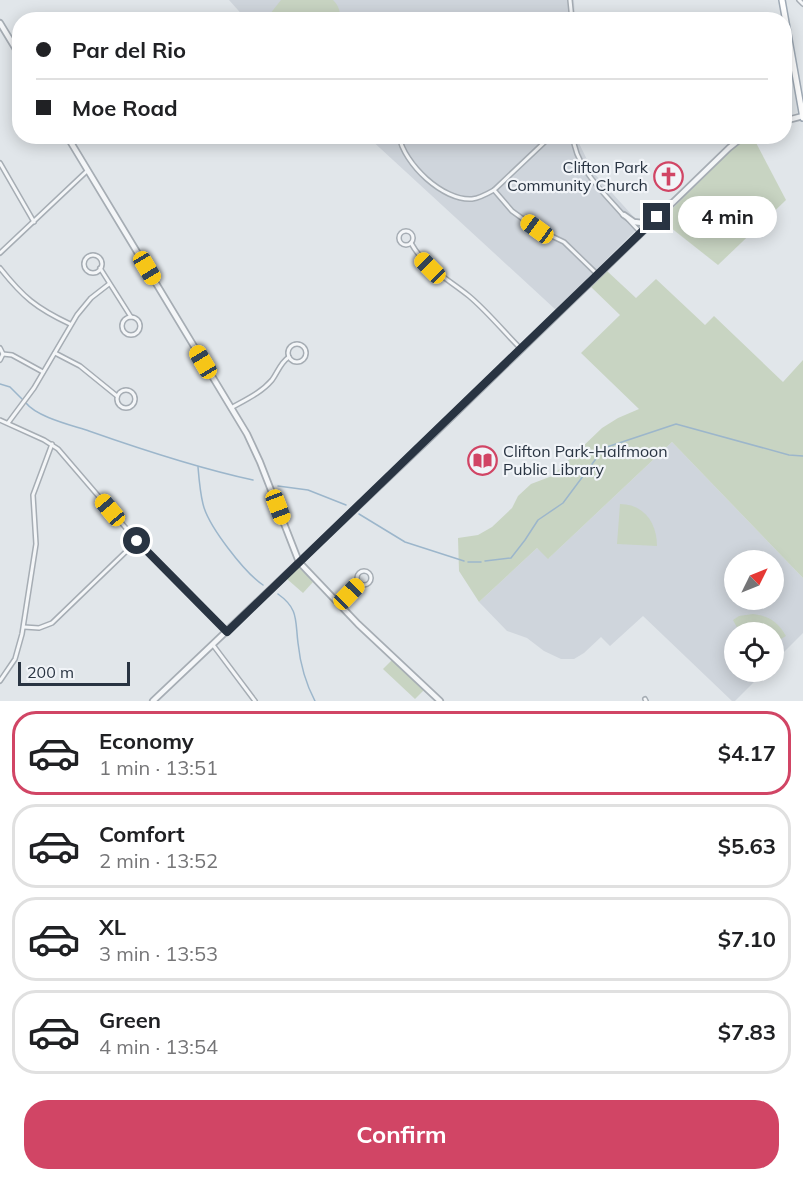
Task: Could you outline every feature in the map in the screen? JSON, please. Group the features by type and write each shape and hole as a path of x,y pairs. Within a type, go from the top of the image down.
{"main road":[{"path":"792,55 803,116"}],"street":[{"path":"799,0 803,4"},
{"path":"0,23 12,43"},
{"path":"72,144 257,455 299,562 339,605 440,701"},
{"path":"402,144 419,171 437,188 450,195 474,199 494,190 543,144"},
{"path":"575,144 582,164 641,233"},
{"path":"153,701 734,144"},
{"path":"0,163 34,222"},
{"path":"0,253 87,171"},
{"path":"494,190 512,211 537,229 564,242 598,275"},
{"path":"624,215 634,222 643,223 674,201"},
{"path":"407,231 411,233 413,237 411,243 405,245 401,243 399,237 401,233 407,231"},
{"path":"411,243 430,268 470,297 522,349"},
{"path":"100,268 95,273 89,272 84,267 85,260 90,256 97,257 109,284 131,317 137,320 140,328 137,334 131,336 125,333 122,327 125,319 131,317"},
{"path":"0,268 31,302 70,324"},
{"path":"8,423 55,353 70,324 86,303 109,284"},
{"path":"294,344 300,344 305,349 306,355 300,362 293,361 289,357 289,348 294,344"},
{"path":"0,348 3,354"},
{"path":"55,353 86,370 117,396 119,404 124,407 132,405 135,400 134,393 128,390 122,391 117,396"},
{"path":"3,354 12,355 43,372"},
{"path":"0,360 3,354"},
{"path":"231,408 267,385 274,378 282,361 289,357"},
{"path":"0,420 52,444 64,455 137,541 227,632"},
{"path":"0,681 15,659 23,627 36,544 33,495 52,444"},
{"path":"23,627 39,628 52,623 137,541"},
{"path":"359,573 369,573 371,579 369,583 363,585 360,583 357,577 359,573"},
{"path":"339,605 360,583"},
{"path":"213,645 255,701"}],"shaded area":[{"path":"229,0 574,0 575,12 240,12"},
{"path":"376,144 579,144 593,172 641,225 556,310"},
{"path":"672,442 776,550 724,550 724,610 784,610 784,558 803,578 803,633 784,652 784,622 724,622 724,682 754,682 735,701 732,701 643,616 610,646 601,637 574,659 561,659 544,651 527,638 507,631 479,602 537,548 549,558"}],"green space":[{"path":"281,0 333,0 340,12 272,12"},
{"path":"740,144 757,144 786,200 718,265 661,220"},
{"path":"607,271 636,298 656,279 705,325 714,316 783,382 803,360 803,578 784,558 784,550 776,550 672,442 548,559 537,548 479,602 459,571 458,538 478,535 492,527 512,508 518,496 531,484 552,476 602,428 639,409 581,353 620,315 591,287"},
{"path":"620,504 636,507 648,516 655,530 657,546 617,544"},
{"path":"299,566 313,582 303,593 287,579"},
{"path":"753,614 764,616 774,622 734,622 733,620 739,616"},
{"path":"393,659 424,690 415,699 383,669"}],"waterway":[{"path":"0,384 10,387 22,399"},
{"path":"26,403 38,412 64,423 170,458 253,480"},
{"path":"485,561 511,558 538,520 563,503 604,448 676,424 789,455 803,456"},
{"path":"198,467 203,504 212,524 237,560 263,585"},
{"path":"278,486 308,490 346,505"},
{"path":"359,514 405,542 464,561"},
{"path":"468,562 481,562"},
{"path":"278,594 293,610 302,665 315,701"}],"place":[{"name":"Clifton Park Community Church","path":"669,176"},
{"name":"Clifton Park-Halfmoon Public Library","path":"482,460"}],"route":[{"path":"137,541 227,632 657,217"}]}
